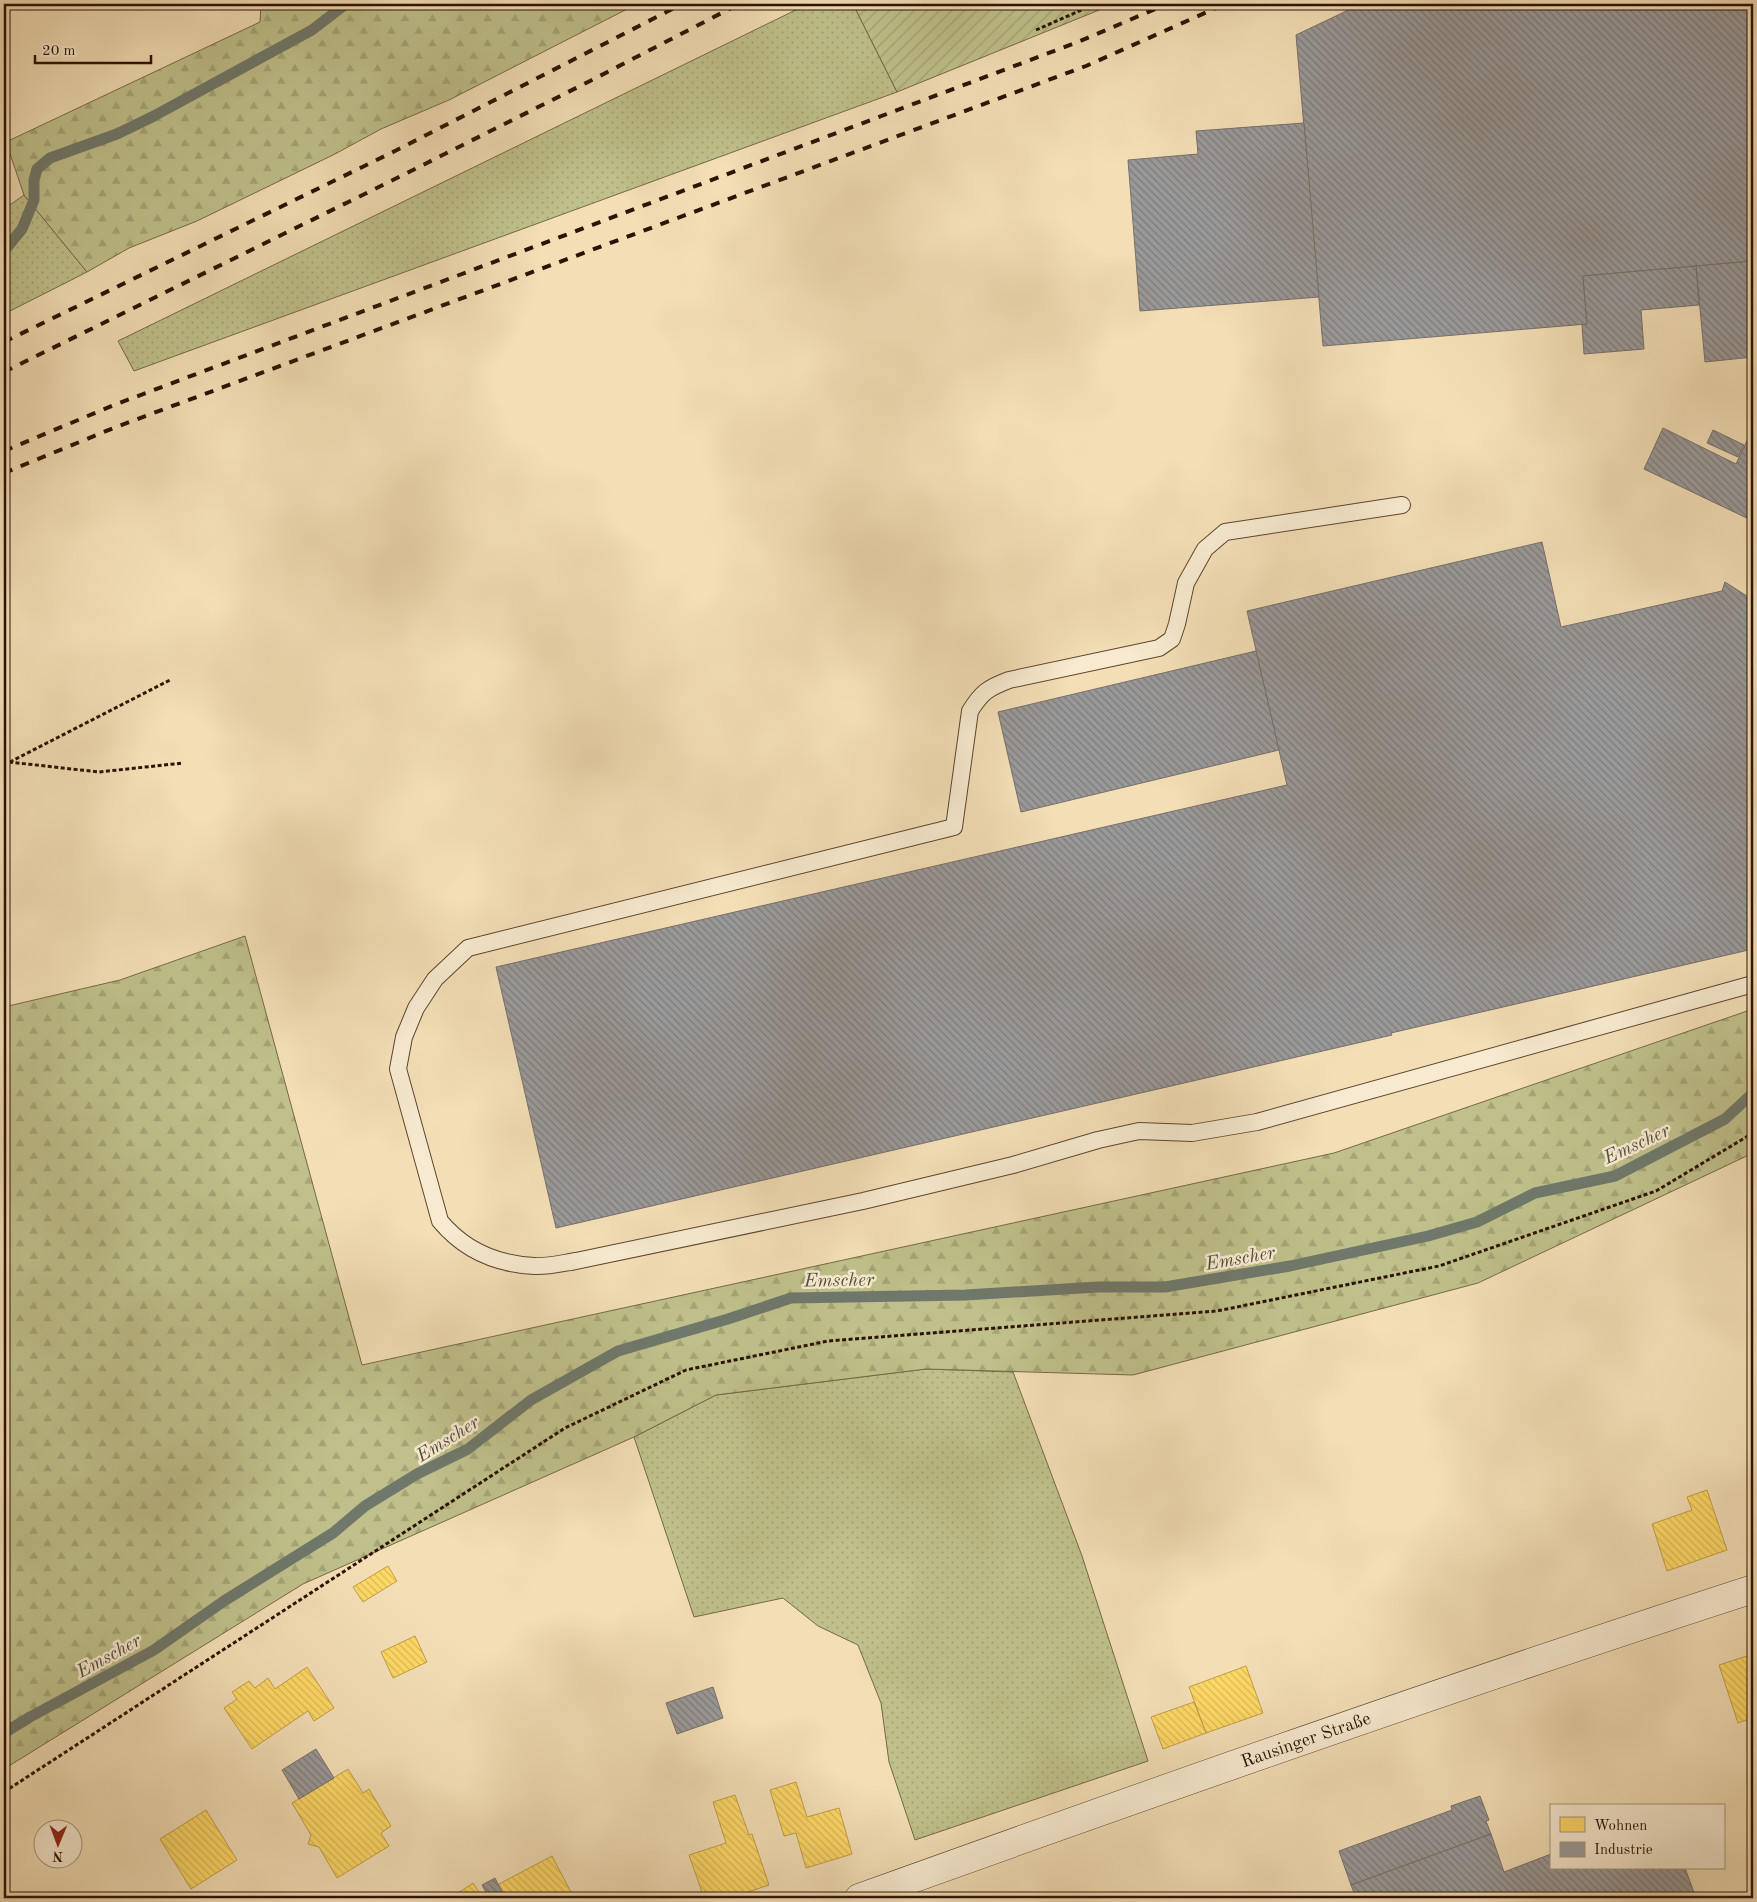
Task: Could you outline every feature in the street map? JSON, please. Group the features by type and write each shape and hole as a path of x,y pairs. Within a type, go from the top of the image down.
{"street":[{"name":"Rausinger Straße","path":"859,1898 1165,1788 1621,1632 1753,1589"}],"lane":[{"path":"1402,505 1225,532 1206,549 1186,583 1172,639 1159,648 1009,680 990,687 980,696 970,711 954,827 468,948 435,979 416,1008 404,1037 398,1069 440,1221 453,1236 475,1251 497,1261 535,1267 576,1261 872,1198 1013,1165 1098,1140 1139,1131 1192,1134 1257,1122 1753,984"}],"path":[{"path":"1036,30 1095,4"},
{"path":"4,765 170,680"},
{"path":"9,762 99,772 183,763"},
{"path":"4,1792 565,1428 686,1370 828,1341 1217,1311 1439,1266 1656,1191 1753,1133"}],"green space":[{"path":"261,4 637,4 449,100 381,129 335,154 197,221 129,248 87,272 24,195 6,142 260,22"},
{"path":"808,4 853,4 897,92 134,371 118,341"},
{"path":"853,4 1114,4 897,92"},
{"path":"24,195 87,272 4,314 4,209"},
{"path":"245,936 362,1365 1334,1153 1753,1009 1753,1153 1478,1283 1133,1375 926,1369 716,1395 634,1437 303,1584 4,1769 4,1007 120,980"},
{"path":"926,1369 1013,1372 1082,1556 1148,1761 915,1840 889,1762 881,1703 858,1645 818,1626 783,1598 694,1617 634,1437 716,1395"}],"building: Wohnen":[{"path":"1707,1490 1727,1550 1667,1571 1652,1524 1692,1510 1687,1497"},
{"path":"388,1566 397,1581 363,1602 353,1587"},
{"path":"415,1636 427,1662 393,1678 381,1652"},
{"path":"1753,1654 1753,1731 1749,1719 1738,1723 1719,1665"},
{"path":"1246,1666 1263,1713 1206,1733 1189,1687"},
{"path":"307,1667 334,1708 314,1721 308,1711 252,1749 224,1708 237,1699 232,1692 249,1681 255,1688 268,1678 275,1689"},
{"path":"1194,1702 1206,1733 1163,1749 1151,1717"},
{"path":"348,1769 363,1793 369,1789 391,1826 381,1833 389,1846 337,1878 319,1847 308,1844 311,1835 292,1803"},
{"path":"796,1782 807,1817 839,1808 852,1854 806,1868 796,1833 784,1836 770,1790"},
{"path":"735,1795 749,1835 752,1834 769,1885 745,1893 746,1895 737,1898 704,1898 689,1855 726,1843 713,1802"},
{"path":"206,1810 237,1860 191,1889 160,1839"},
{"path":"552,1856 574,1898 505,1898 499,1884"},
{"path":"473,1883 483,1898 462,1898 458,1893"},
{"path":"458,1893 462,1898 449,1898"}],"building: Industrie":[{"path":"1361,4 1753,4 1753,261 1583,276 1587,324 1323,346 1296,35"},
{"path":"1304,123 1319,297 1140,311 1128,160 1198,154 1196,131"},
{"path":"1753,261 1753,357 1705,362 1696,266"},
{"path":"1696,266 1699,305 1641,310 1644,349 1584,354 1582,325 1587,324 1583,276"},
{"path":"1663,428 1736,464 1753,428 1753,521 1644,469"},
{"path":"1713,430 1744,445 1738,457 1707,443"},
{"path":"1542,542 1561,627 1722,591 1725,582 1753,600 1753,949 1391,1033 1392,1035 556,1228 496,967 1287,785 1247,611"},
{"path":"1256,651 1279,750 1021,812 998,712"},
{"path":"713,1687 723,1718 677,1734 666,1703"},
{"path":"316,1749 334,1778 299,1799 282,1770"},
{"path":"1480,1796 1489,1820 1486,1821 1491,1834 1351,1885 1339,1851 1452,1810 1451,1806"},
{"path":"1491,1834 1504,1872 1550,1854 1550,1870 1686,1870 1696,1898 1356,1898 1351,1885"},
{"path":"495,1878 505,1898 489,1898 482,1885"}],"waterway":[{"path":"4,251 22,229 34,200 34,180 37,169 50,158 117,134 152,117 312,30 346,4"},
{"name":"Emscher","path":"4,1733 154,1650 224,1601 333,1533 365,1506 417,1474 468,1449 531,1400 618,1351 728,1319 791,1298 966,1295 1098,1287 1165,1287 1290,1266 1428,1236 1477,1222 1535,1193 1615,1176 1725,1119 1753,1093"}],"railway":[{"path":"4,342 395,151 682,4"},
{"path":"4,372 403,175 739,4"},
{"path":"4,451 114,405 1078,42 1167,4"},
{"path":"4,473 116,427 1086,66 1225,4"}]}
